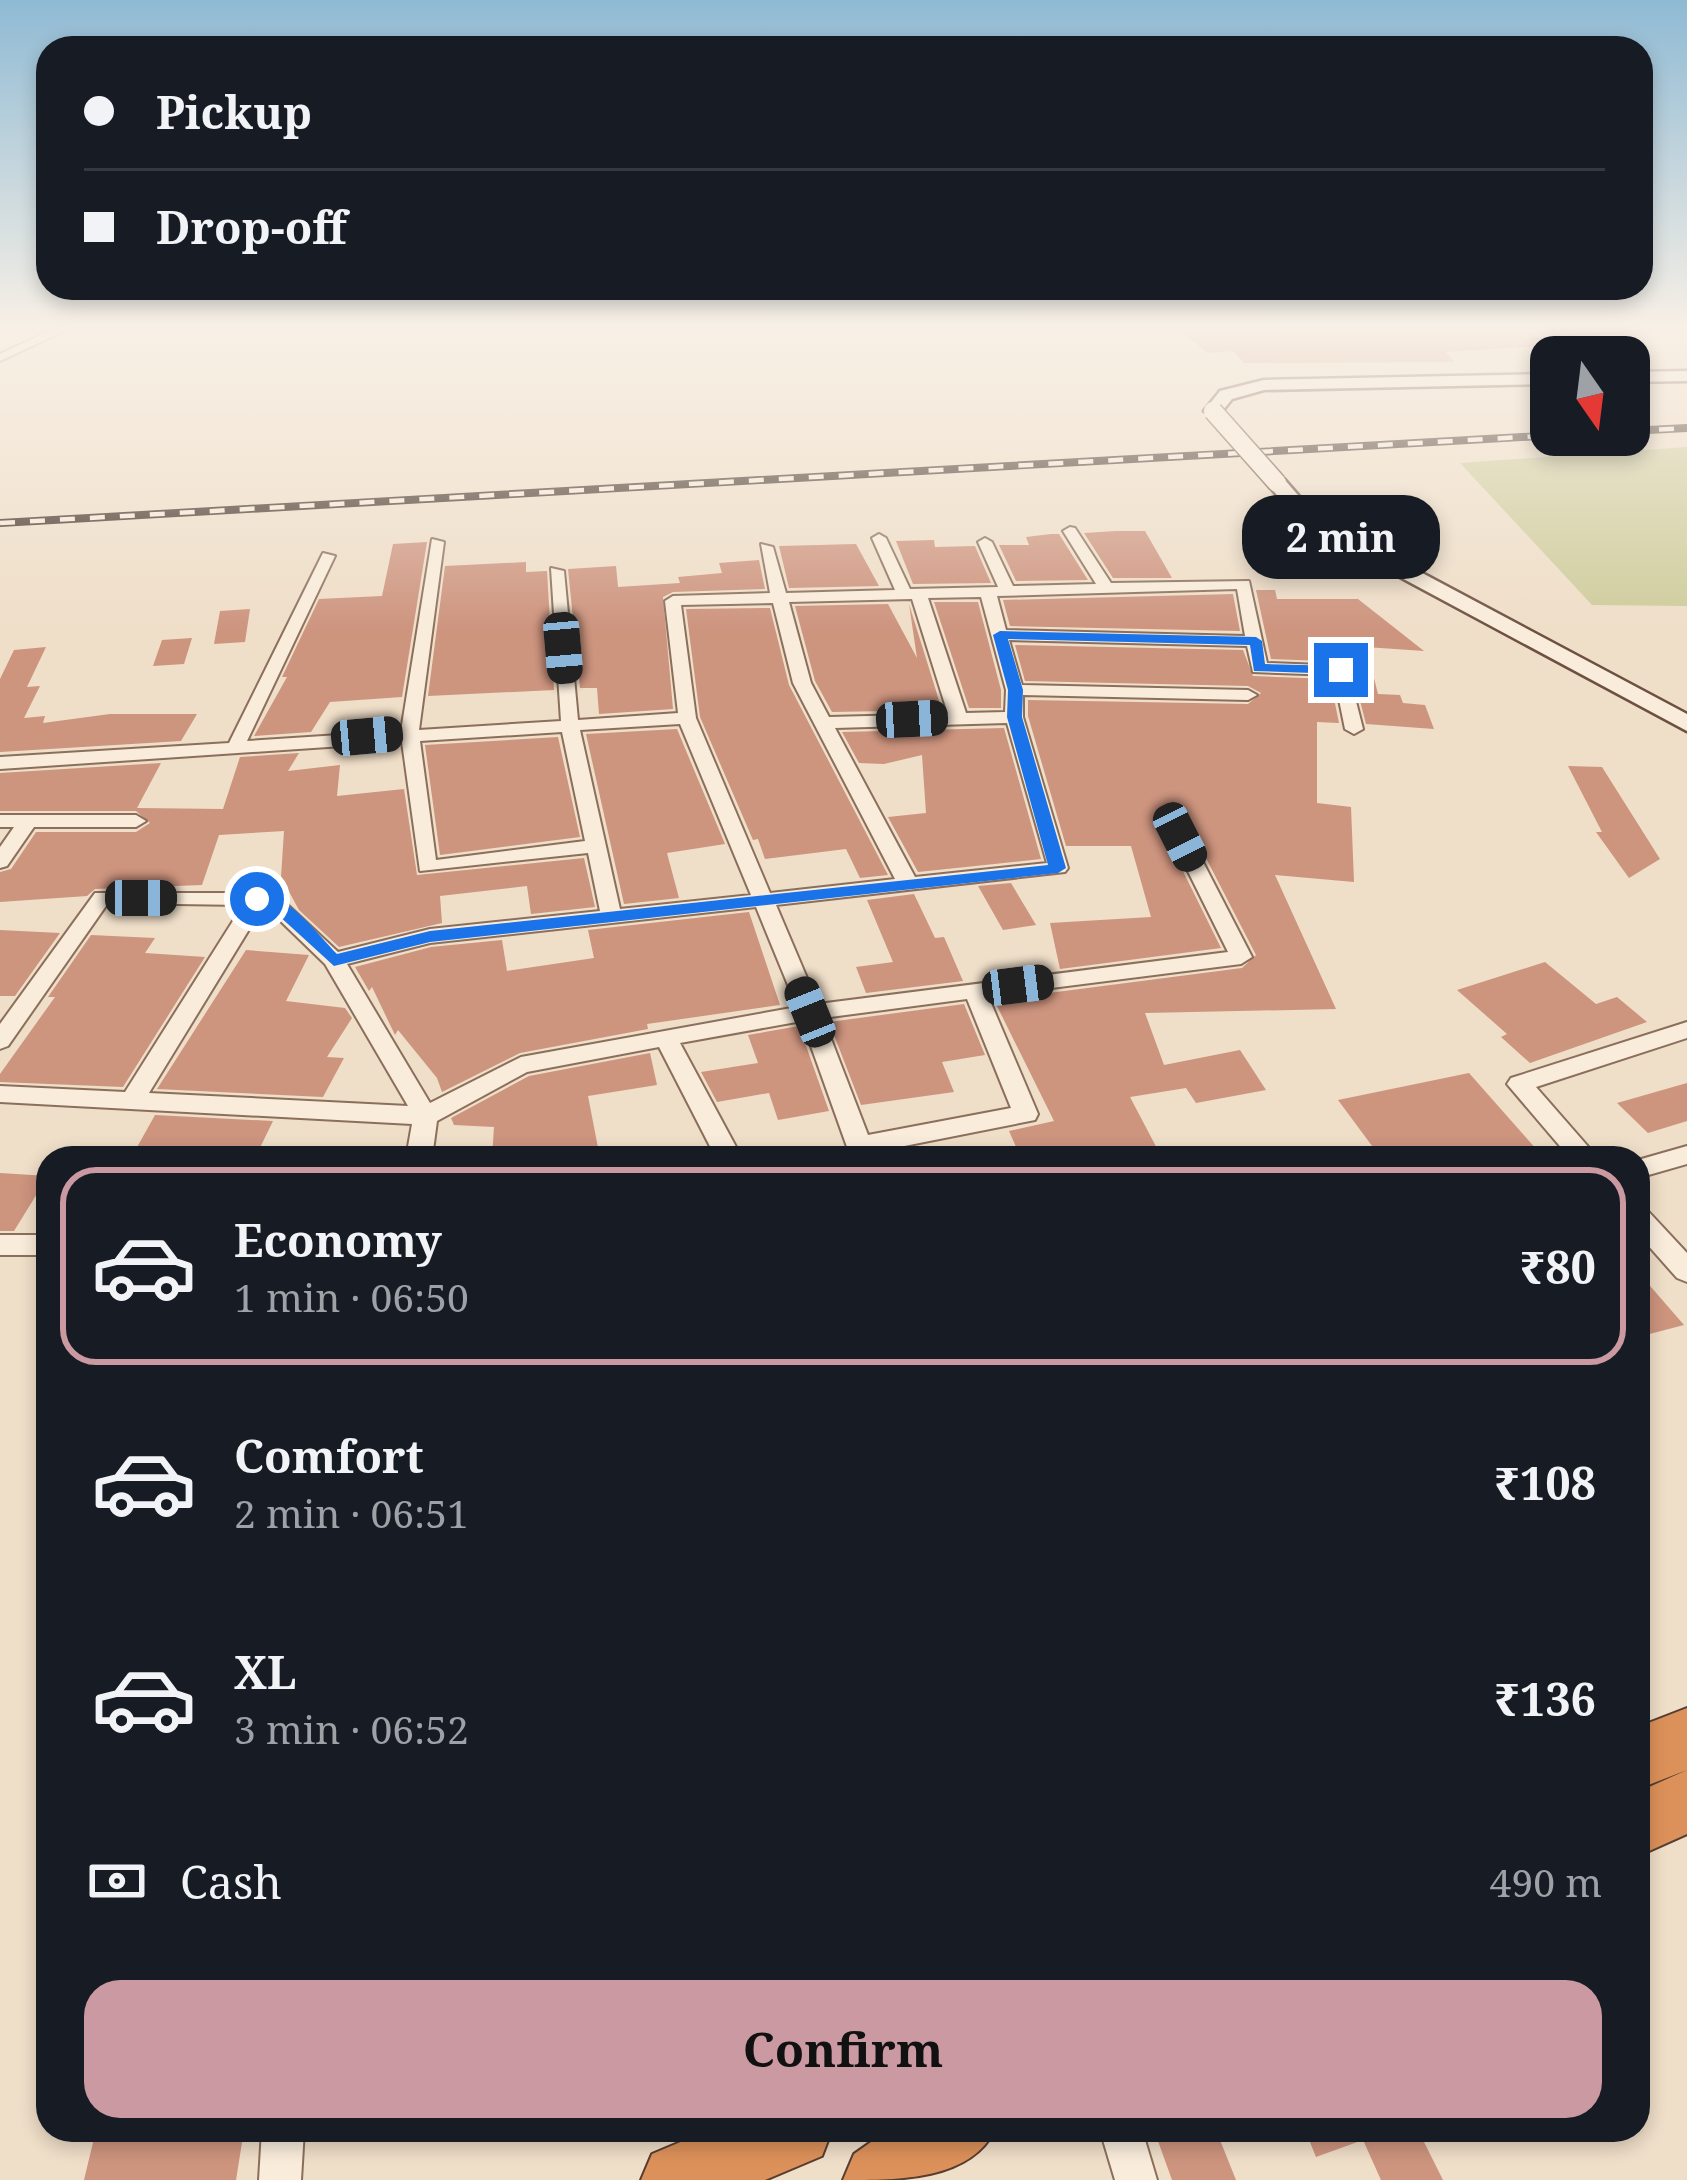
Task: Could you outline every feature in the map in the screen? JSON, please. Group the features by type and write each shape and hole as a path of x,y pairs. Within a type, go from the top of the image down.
{"highway":[{"path":"1650,1753 1687,1739"},
{"path":"1650,1819 1687,1802"},
{"path":"678,2180 768,2142"},
{"path":"880,2180 934,2142"}],"main road":[{"path":"1229,429 1310,520 1687,724"}],"street":[{"path":"1070,531 1105,586"},
{"path":"879,538 911,592 958,716"},
{"path":"437,542 410,733 427,867 594,846"},
{"path":"334,960 430,936 1058,868 1015,717 1016,690 1000,635 997,590 985,542"},
{"path":"766,547 802,683 907,882"},
{"path":"235,748 328,556"},
{"path":"556,571 570,725 612,918"},
{"path":"860,1146 810,1012 687,718 673,601 1244,584 1259,668 1341,670 1354,728"},
{"path":"1000,635 1256,641"},
{"path":"1016,690 1248,695"},
{"path":"821,723 1015,717"},
{"path":"0,763 687,718"},
{"path":"0,821 136,820"},
{"path":"0,862 28,821"},
{"path":"0,1094 426,1116 521,1064 810,1012 1241,957 1180,837"},
{"path":"0,1041 102,897 270,899 334,960 426,1116 421,1146"},
{"path":"132,1101 257,899"},
{"path":"888,1146 1026,1114 974,990"},
{"path":"1575,1146 1519,1084 1687,1030"},
{"path":"666,1038 722,1146"},
{"path":"1650,1166 1687,1155"},
{"path":"1650,1229 1687,1271"},
{"path":"0,1245 36,1245"},
{"path":"280,2180 282,2142"},
{"path":"1125,2142 1136,2180"}],"shaded area":[{"path":"1687,447 1687,606 1592,605 1460,463 1650,456 1650,450"}],"building":[{"path":"1145,531 1172,578 1113,578 1084,533"},
{"path":"1059,534 1088,580 1016,581 999,545 1029,545 1026,537"},
{"path":"934,540 935,547 975,546 991,583 913,584 896,541"},
{"path":"427,542 402,697 330,702 311,732 254,736 287,677 282,677 319,599 382,596 393,544"},
{"path":"856,544 879,586 789,588 779,546"},
{"path":"759,560 765,589 673,592 663,597 673,709 599,714 597,688 580,688 568,569 616,566 618,587 680,583 678,577 722,573 719,563"},
{"path":"526,562 526,572 547,571 554,690 428,696 445,566"},
{"path":"1256,590 1275,590 1277,599 1358,599 1424,651 1366,647 1378,694 1400,695 1403,703 1425,705 1434,729 1366,724 1350,662 1271,659"},
{"path":"1233,594 1240,631 1010,626 1003,600"},
{"path":"934,602 978,602 1001,690 1001,708 969,708"},
{"path":"888,604 917,658 909,604 942,710 832,712 815,681 795,606"},
{"path":"770,608 789,685 888,875 860,878 846,849 765,859 758,839 753,840 700,717 686,609"},
{"path":"250,609 245,642 214,644 220,611"},
{"path":"192,638 184,664 153,666 162,640"},
{"path":"1015,645 1243,650 1253,676 1330,679 1339,723 1317,722 1317,803 1351,807 1354,882 1275,875 1336,1009 1145,1013 1164,1065 1240,1050 1266,1090 1196,1103 1186,1088 1130,1097 1156,1146 1016,1146 1009,1131 1054,1121 994,1000 1242,968 1256,955 1192,831 1182,827 1167,839 1221,948 1060,969 1050,923 1151,917 1131,846 1066,846 1028,716 1028,700 1248,704 1261,693 1248,686 1025,681"},
{"path":"46,647 27,687 40,686 24,718 45,716 43,723 110,714 197,714 181,741 0,752 0,679 14,650"},
{"path":"1004,728 1041,859 918,872 888,817 926,813 922,755 884,764 859,763 842,732"},
{"path":"677,729 725,844 667,853 679,898 624,904 586,734"},
{"path":"558,737 580,837 440,855 425,745"},
{"path":"299,753 288,771 340,765 337,796 404,789 417,875 584,858 595,907 531,914 527,886 440,896 442,923 339,947 299,910 281,877 284,831 219,835 202,885 95,889 87,896 0,902 0,872 11,869 36,832 136,832 150,823 136,811 0,811 0,773 161,763 137,808 223,809 240,757"},
{"path":"1568,766 1602,767 1660,859 1629,878 1596,832 1602,832"},
{"path":"1011,883 1036,925 1003,930 978,886"},
{"path":"914,894 935,938 944,937 963,981 866,993 856,967 893,962 867,900"},
{"path":"749,912 780,1005 647,1024 648,1029 520,1053 442,1092 437,1078 398,1030 395,1035 372,987 369,991 355,967 431,947 502,940 507,971 594,958 588,930"},
{"path":"0,930 60,933 15,996 0,996"},
{"path":"91,935 155,938 145,953 205,957 123,1087 0,1082 0,1074 55,997 48,997"},
{"path":"246,950 309,955 286,1001 345,1008 352,1018 327,1057 344,1058 323,1097 157,1089"},
{"path":"1545,962 1596,1004 1617,997 1647,1022 1530,1063 1501,1037 1507,1034 1457,990"},
{"path":"964,1004 985,1055 942,1062 954,1092 861,1105 829,1022"},
{"path":"799,1026 829,1111 778,1120 769,1093 717,1102 701,1072 758,1063 748,1035"},
{"path":"650,1053 657,1085 588,1096 598,1146 493,1146 494,1127 454,1125 451,1118 529,1076"},
{"path":"1469,1073 1533,1146 1372,1146 1338,1100"},
{"path":"1687,1083 1687,1121 1648,1133 1617,1103"},
{"path":"155,1115 273,1121 261,1146 138,1146"},
{"path":"0,1173 36,1175 36,1195 14,1231 0,1231"},
{"path":"1650,1286 1684,1325 1650,1334"},
{"path":"93,2142 242,2142 236,2180 84,2180"},
{"path":"1158,2142 1221,2142 1236,2180 1172,2180"},
{"path":"1310,2142 1357,2142 1316,2157"},
{"path":"1364,2142 1424,2142 1443,2180 1381,2180"}],"railway":[{"path":"1650,430 1673,429"},
{"path":"0,523 1530,437"}],"route":[{"path":"257,899 270,899 334,960 430,936 1058,868 1015,717 1016,690 1000,635 1256,641 1259,668 1341,670"}]}
